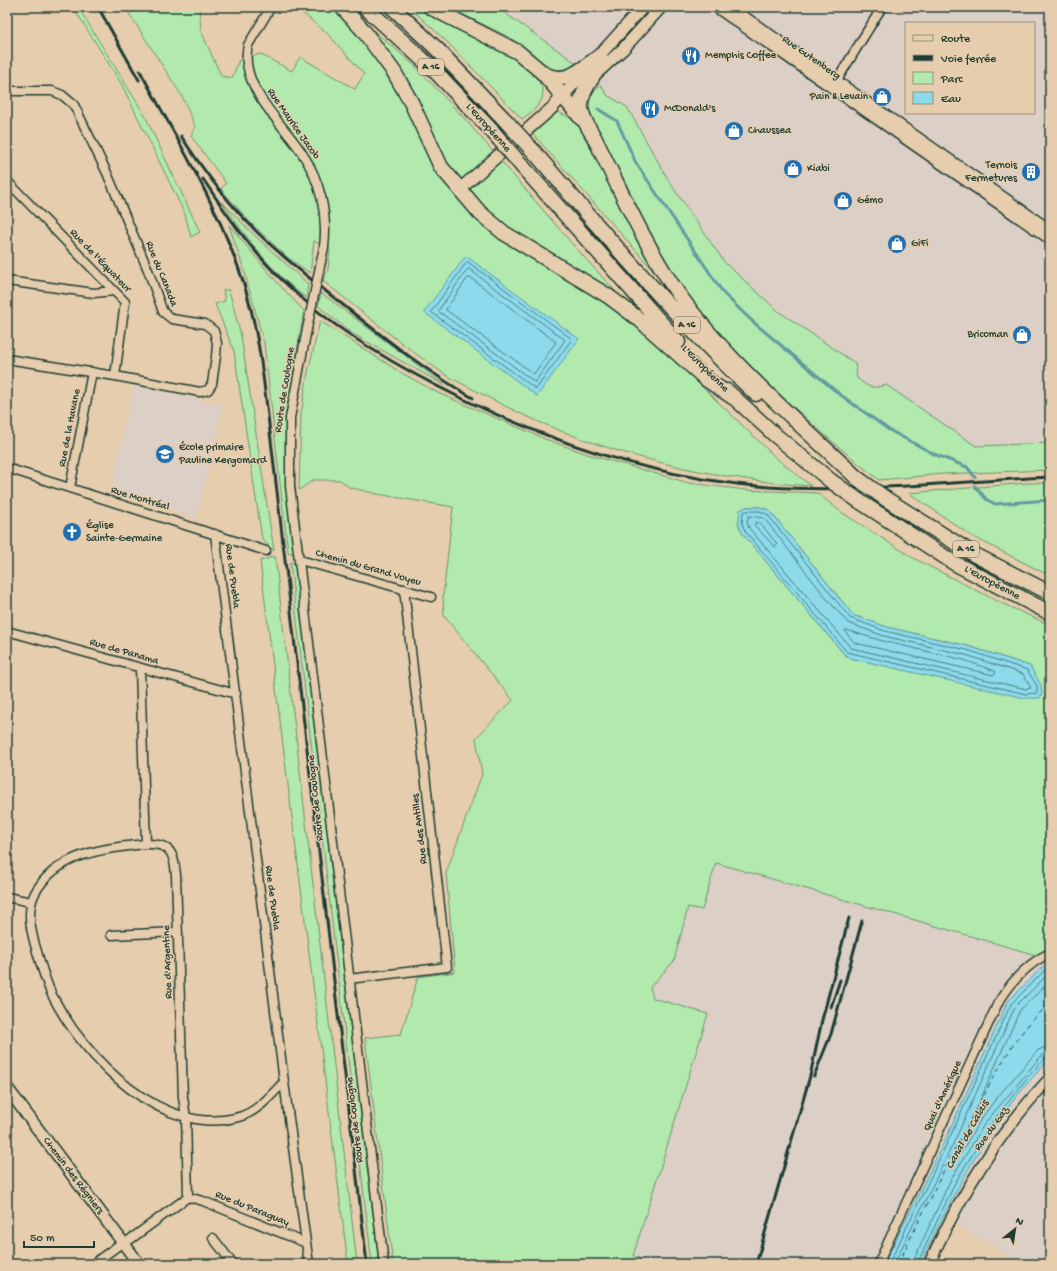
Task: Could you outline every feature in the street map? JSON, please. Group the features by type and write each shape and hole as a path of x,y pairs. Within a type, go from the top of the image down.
{"highway":[{"path":"342,7 363,30 394,72 411,102 436,160 459,190 495,227 608,296 640,320 707,380 734,398"},
{"name":"L'Européenne","path":"365,7 434,70 492,132 664,328 734,398 831,481 859,501 954,563 1050,613"},
{"name":"L'Européenne","path":"392,7 442,54 505,120 649,284 713,352 789,424 886,499 970,551 1050,593"},
{"path":"430,7 510,47 543,73 583,120 594,137 653,254 686,304 703,325 735,359 857,478"},
{"path":"543,73 560,79 570,77 600,56"},
{"path":"583,120 580,112 581,99 592,78"}],"main road":[{"path":"564,98 643,7"},
{"path":"459,190 552,108 592,78 623,49 661,7"},
{"name":"Chemin des Régniers","path":"7,1088 139,1264"}],"street":[{"name":"Rue Maurice Jacob","path":"270,7 248,45 246,52 248,69 259,95 295,142 314,175 323,208 325,238 324,246 306,330"},
{"name":"Rue Gutenberg","path":"716,7 835,85 1050,230"},
{"name":"Rue Gutenberg","path":"730,7 835,85 1050,239"},
{"path":"835,85 882,7"},
{"name":"Rue du Canada","path":"7,91 52,91 62,94 71,101 78,111 107,173 148,270 163,312 172,319 208,326 212,328 216,336 215,367 212,384 208,390 189,391 115,376 7,359"},
{"name":"Rue de l'Équateur","path":"7,181 125,302 115,376"},
{"path":"7,281 94,293 114,291"},
{"name":"Route de Coulogne","path":"306,330 293,399 289,436 290,486 384,1264"},
{"name":"Rue de la Havane","path":"70,488 92,372"},
{"name":"Rue Montréal","path":"7,468 266,551"},
{"name":"Rue de Puebla","path":"215,534 284,1082 309,1264"},
{"name":"Chemin du Grand Voyeu","path":"300,560 431,597"},
{"name":"Rue des Antilles","path":"349,979 447,967 404,589"},
{"name":"Rue de Panama","path":"7,630 236,694"},
{"path":"140,668 146,844 107,848 89,853 68,861 46,878 31,902 31,926 44,973 56,1002 76,1034 99,1061 123,1083 156,1105 186,1118 221,1119 241,1116 258,1107 284,1082"},
{"name":"Rue d'Argentine","path":"146,844 165,846 173,858 176,875 183,1097 186,1118 188,1197"},
{"path":"7,897 31,902"},
{"path":"111,935 178,932"},
{"name":"Quai d'Amérique","path":"878,1264 997,1005 1022,971 1050,953"},
{"name":"Rue du Gaz","path":"929,1264 958,1202 984,1161 1018,1115 1050,1078"},
{"path":"93,1264 188,1197"},
{"name":"Rue du Paraguay","path":"188,1197 203,1201 306,1243"},
{"path":"213,1238 233,1264"}],"shaded area":[{"path":"448,7 882,7 892,13 928,7 1050,7 1050,470 1027,470 873,447 558,70 509,37"},
{"name":"École primaire Pauline Kergomard","path":"133,385 223,405 197,518 111,491"},
{"path":"716,863 1050,959 1008,1001 947,1136 884,1264 639,1264 641,1259 633,1257 708,1015 653,998 650,987 674,961 688,906 702,910"},
{"path":"1050,1059 1050,1264 1023,1264 943,1217 958,1185 993,1127"}],"green space":[{"path":"73,7 78,7 144,114 200,232 191,237 185,214 121,83"},
{"path":"125,7 199,7 201,31 221,76 232,78 239,60 260,54 292,71 300,57 355,89 364,74 327,33 295,7 332,7 351,26 360,19 415,66 464,118 574,246 624,301 653,339 774,456 811,486 726,476 684,468 642,458 601,445 561,431 522,414 451,378 430,364 323,281 328,269 330,249 314,241 310,273 287,257 250,222 221,189 226,183 191,136 195,126 182,96"},
{"path":"409,7 423,7 523,62 537,78 543,90 542,99 535,109 522,119 445,40"},
{"path":"448,7 496,7 576,63 568,69 552,70 509,37"},
{"path":"601,85 607,95 627,107 670,183 725,263 778,311 855,363 857,378 864,384 870,387 886,385 976,446 1050,443 1050,470 942,474 879,480 825,435 773,388 740,355 713,326 680,285 639,214 587,110 591,96"},
{"path":"558,112 570,118 579,127 669,288 533,134"},
{"path":"222,202 252,233 308,284 306,298 281,277 270,265 240,228"},
{"path":"229,225 275,280 304,311 286,413 286,490 294,554 288,552 264,343 244,270"},
{"path":"223,290 229,290 241,336 274,551 262,539 234,351 215,304 225,301"},
{"path":"321,293 446,386 353,334 318,306"},
{"path":"320,321 400,372 438,393 545,439 590,455 689,483 746,490 817,493 841,512 915,559 1001,603 1050,625 1050,959 716,863 702,910 688,907 674,961 650,987 653,998 708,1014 633,1256 641,1259 639,1264 393,1264 365,1038 401,1034 418,977 455,972 446,873 482,774 476,738 513,700 444,616 443,597 453,507 377,494 349,487 340,480 313,480 299,490 301,414 308,372","holes":["746,507 760,507 769,510 853,615 887,627 968,646 1030,666 911,671 850,658 844,654 742,533"]},
{"path":"1027,483 1050,483 1050,576 970,535 909,493"},
{"path":"275,556 357,1264 348,1264 260,561"},
{"path":"290,562 295,564 379,1264 372,1264"}],"water":[{"path":"466,256 579,339 537,396 424,312"},
{"path":"746,507 760,507 769,510 853,615 887,627 968,646 1030,666 1041,685 1042,694 1040,698 1025,698 850,658 844,654 742,533 738,524 740,510"},
{"name":"Canal de Calais","path":"1050,960 1050,1059 1028,1082 1009,1106 976,1156 947,1208 920,1264 884,1264 947,1136 1008,1001"}],"waterway":[{"path":"598,109 617,121 636,163 724,294 752,321 838,393 889,430 934,454 967,467 975,477"},
{"path":"975,486 986,499 995,504 1050,500"}],"ferry route":[{"path":"898,1264 947,1164 1002,1063 1018,1038 1038,1014 1050,1004"}],"railway":[{"path":"98,7 139,80"},
{"path":"140,71 210,200 243,281 254,320 264,380 367,1264"},
{"path":"181,136 225,197 245,220 278,251 313,281 394,345 441,378 473,398"},
{"path":"203,179 221,206 260,257 299,296 336,325 374,351 435,385 514,422 597,453 682,475 769,487 839,489 875,488 1050,477"},
{"path":"756,1264 810,1076 822,1020 849,918"},
{"path":"814,1076 831,1034 862,921"},
{"path":"831,1007 840,980"}],"place":[{"name":"Memphis Coffee","path":"691,56"},
{"name":"Pain & Levain","path":"882,97"},
{"name":"McDonald's","path":"650,109"},
{"name":"Chaussea","path":"734,131"},
{"name":"Kiabi","path":"793,169"},
{"name":"Ternois Fermetures","path":"1031,172"},
{"name":"Gémo","path":"843,201"},
{"name":"GiFi","path":"897,244"},
{"name":"Bricoman","path":"1022,335"},
{"name":"École primaire Pauline Kergomard","path":"165,454"},
{"name":"Église Sainte-Germaine","path":"72,532"}]}
